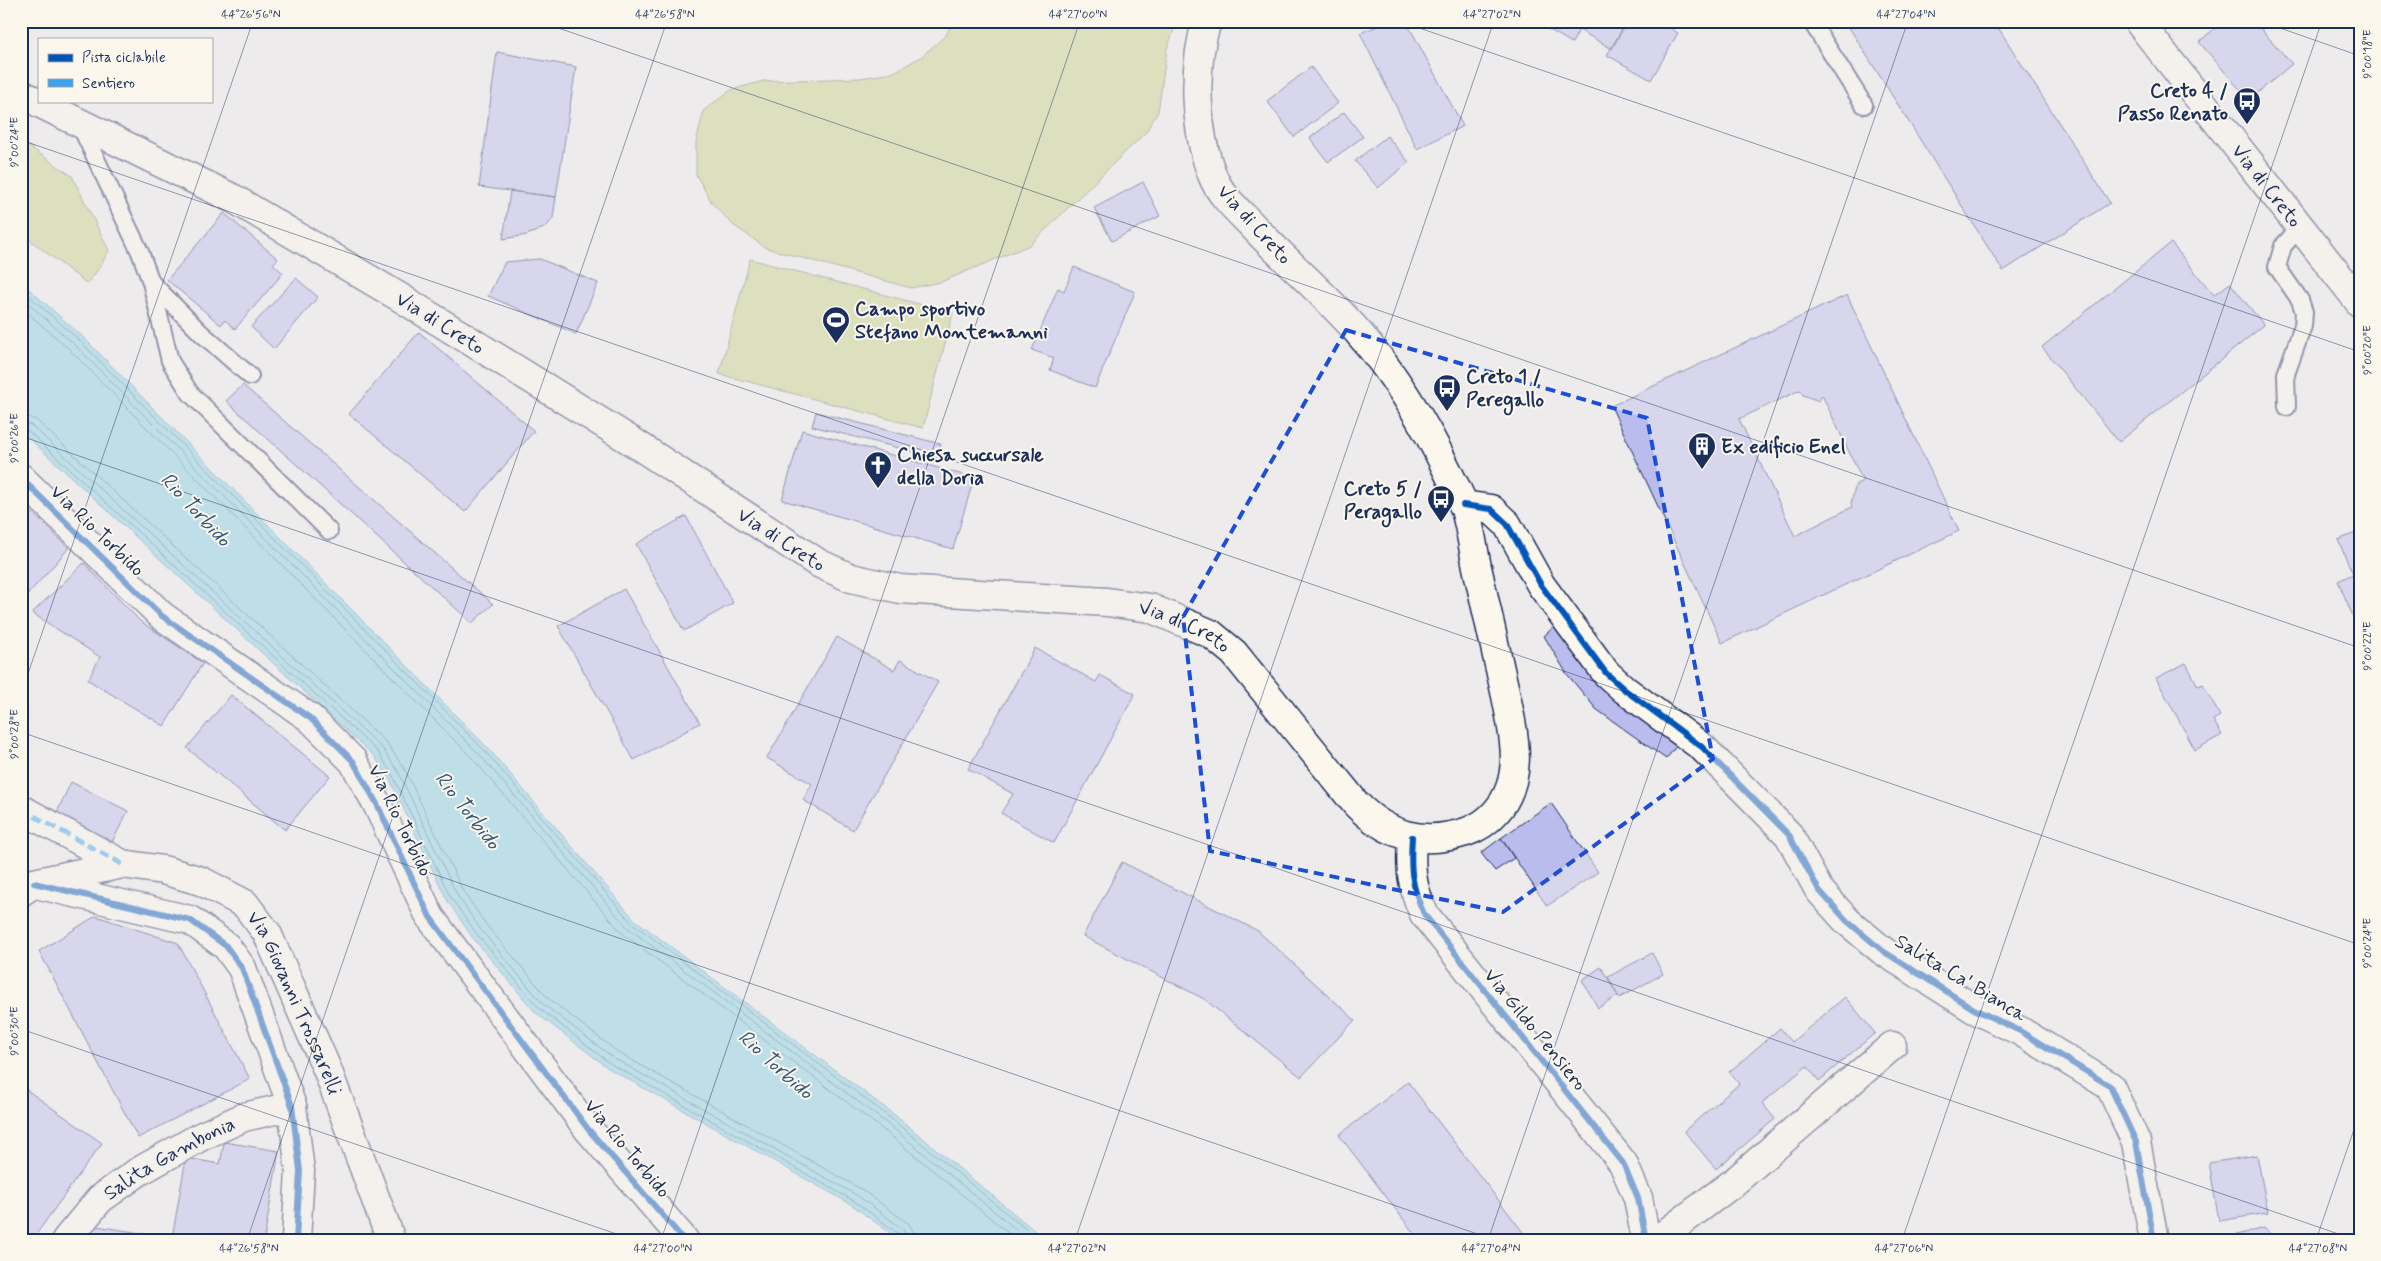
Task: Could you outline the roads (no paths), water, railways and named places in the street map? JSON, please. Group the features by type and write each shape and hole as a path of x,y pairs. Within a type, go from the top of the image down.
{"street":[{"name":"Via di Creto","path":"21,94 80,125 225,195 275,224 401,298 625,437 818,563 851,578 900,590 1107,602 1150,608 1210,634 1234,653 1356,804 1373,821 1384,828 1412,837 1434,839 1453,836 1472,830 1488,820 1503,804 1513,784 1516,760 1510,718 1464,505 1434,443 1397,381 1357,330 1254,228 1228,200 1214,179 1206,152 1197,91 1199,53 1207,21"},
{"name":"Via di Creto","path":"2138,21 2360,303"},
{"name":"Via Rio Torbido","path":"21,478 162,616 310,718 353,762 377,804 430,917 588,1129 684,1240"},
{"name":"Salita Ca' Bianca","path":"1464,505 1491,509 1507,524 1541,585 1606,673 1625,690 1702,748 1782,829 1804,859 1819,890 1848,921 1883,951 1974,1009 2020,1031 2110,1086 2136,1142 2154,1240"},
{"path":"21,809 122,864"},
{"name":"Via Gildo Pensiero","path":"1412,837 1410,867 1414,892 1424,914 1623,1163 1638,1198 1646,1240"},
{"name":"Via Giovanni Trossarelli","path":"27,888 122,864 163,870 201,881 245,904 267,933 327,1069 390,1240"},
{"path":"27,888 190,920 226,946 242,968 292,1106 300,1171 296,1240"},
{"path":"1657,1240 1733,1183 1892,1046"},
{"name":"Salita Gambonia","path":"66,1240 100,1199 138,1172 200,1137 244,1117 292,1106"}],"lane":[{"path":"1811,21 1864,105"},
{"path":"80,125 140,252 151,282 170,360 190,393 328,531"},
{"path":"2287,407 2286,374 2303,326 2304,312 2300,300 2277,267 2283,246 2300,227"},
{"path":"151,282 200,332 250,376"}],"water":[{"name":"Rio Torbido","path":"21,282 82,336 487,747 634,919 896,1116 1046,1240 899,1240 852,1205 608,1068 535,1012 472,937 447,900 388,776 374,756 21,431"}],"place":[{"name":"Creto 4 / Passo Renato","path":"2247,125"},
{"name":"Campo sportivo Stefano Montemanni","path":"836,344"},
{"name":"Creto 1 / Peregallo","path":"1447,412"},
{"name":"Ex edificio Enel","path":"1702,470"},
{"name":"Chiesa succursale della Doria","path":"878,489"},
{"name":"Creto 5 / Peragallo","path":"1441,523"}]}
